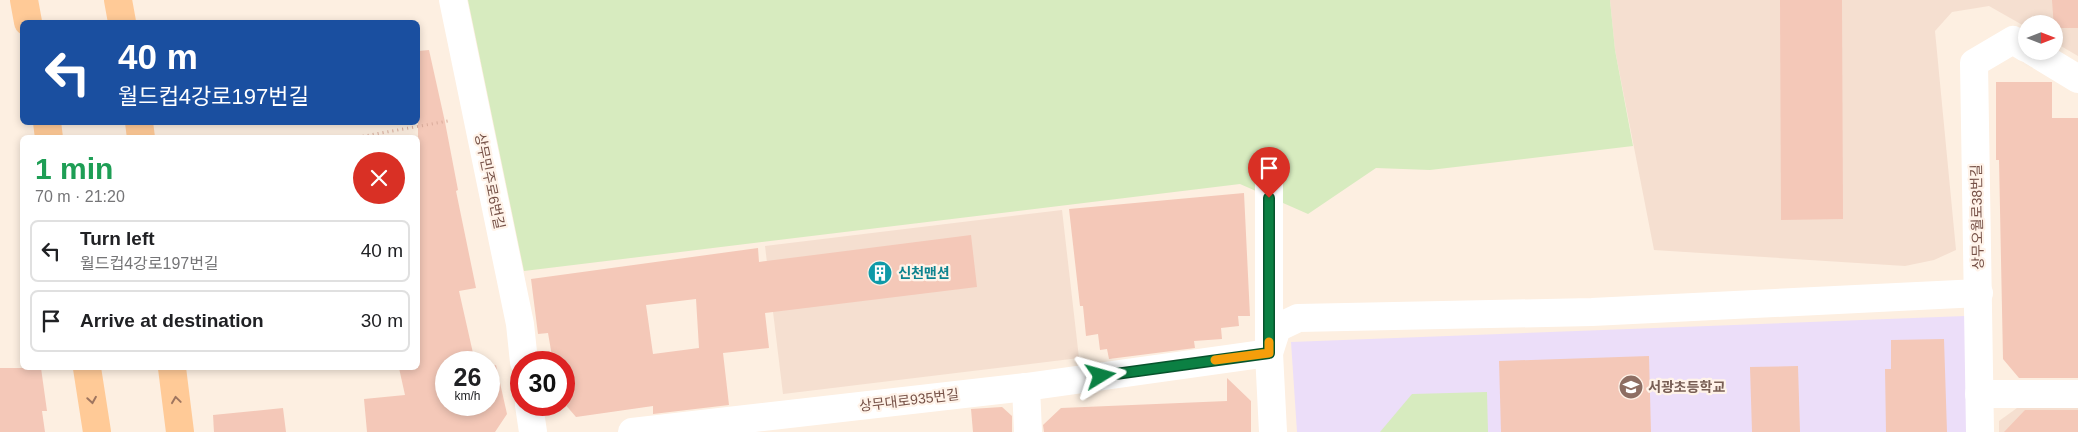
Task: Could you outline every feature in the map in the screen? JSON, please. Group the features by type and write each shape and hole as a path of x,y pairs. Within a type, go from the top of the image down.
{"main road":[{"path":"24,0 28,20"},
{"path":"118,0 122,20"},
{"path":"87,370 97,432"},
{"path":"172,370 180,432"}],"street":[{"name":"상무민주로6번길","path":"453,0 520,324 523,351"},
{"name":"상무오월로38번길","path":"1980,432 1974,63 2012,40 2018,43"},
{"path":"2047,60 2078,79"},
{"path":"1269,179 1269,353 1272,432"},
{"path":"1269,353 1277,328 1298,318 1592,312 1979,293"},
{"name":"상무대로935번길","path":"632,432 793,423 1026,387 1269,353"},
{"path":"1026,387 1028,432"},
{"path":"1979,394 2078,394"},
{"path":"531,416 533,432"}],"path":[{"path":"370,135 477,116"}],"shaded area":[{"path":"1610,0 2078,0 2078,56 2063,47 2063,15 2018,15 2018,22 1989,6 1952,12 1935,31 1956,250 1934,260 1905,266 1654,250 1615,50"},
{"path":"1062,210 1079,358 783,394 765,246"},
{"name":"서광초등학교","path":"1965,316 1968,432 1297,432 1291,342"},
{"path":"2078,407 2078,432 1999,432 1999,421 2017,408"}],"green space":[{"path":"468,0 1610,0 1615,50 1633,146 1430,170 1376,168 1308,214 1240,184 524,271"},
{"path":"1487,392 1488,432 1380,432 1412,394"}],"building":[{"path":"1780,0 1842,0 1843,219 1781,220"},
{"path":"2052,0 2078,0 2078,28 2063,28 2063,15 2053,15"},
{"path":"429,50 445,122 458,190 456,191 476,288 459,291 473,351 435,351 435,416 500,416 500,383 507,414 495,432 367,432 364,399 405,395 399,370 420,370 420,135 418,135 418,125 420,125 420,51"},
{"path":"1996,82 2052,82 2052,118 2078,118 2078,378 2019,378 2003,359 1999,160 1996,160"},
{"path":"1244,193 1250,316 1238,316 1239,326 1221,328 1222,339 1194,341 1195,348 1109,359 1107,349 1100,350 1098,334 1086,336 1083,306 1080,306 1069,209"},
{"path":"971,235 977,287 765,313 769,348 723,353 729,405 653,414 653,406 576,417 575,351 551,351 548,333 538,334 531,279 758,248 759,262","holes":["696,299 699,348 653,354 646,305"]},
{"path":"1944,339 1947,432 1886,432 1885,369 1891,369 1891,340"},
{"path":"1649,356 1651,432 1501,432 1499,361"},
{"path":"1798,366 1800,432 1752,432 1750,367"},
{"path":"0,368 41,370 47,411 42,411 45,432 0,432"},
{"path":"1227,378 1251,401 1251,432 1044,432 1043,425 1061,408 1227,401"},
{"path":"1002,407 1012,416 1012,432 973,432 971,409"},
{"path":"283,408 286,432 214,432 213,415"},
{"path":"2025,410 2078,410 2078,432 2004,432"}],"slow traffic":[{"path":"1215,360 1269,353 1269,342"}],"place":[{"name":"신천맨션","path":"880,273"},
{"name":"서광초등학교","path":"1631,387"}],"route":[{"path":"1101,376 1269,353 1269,198"}]}
